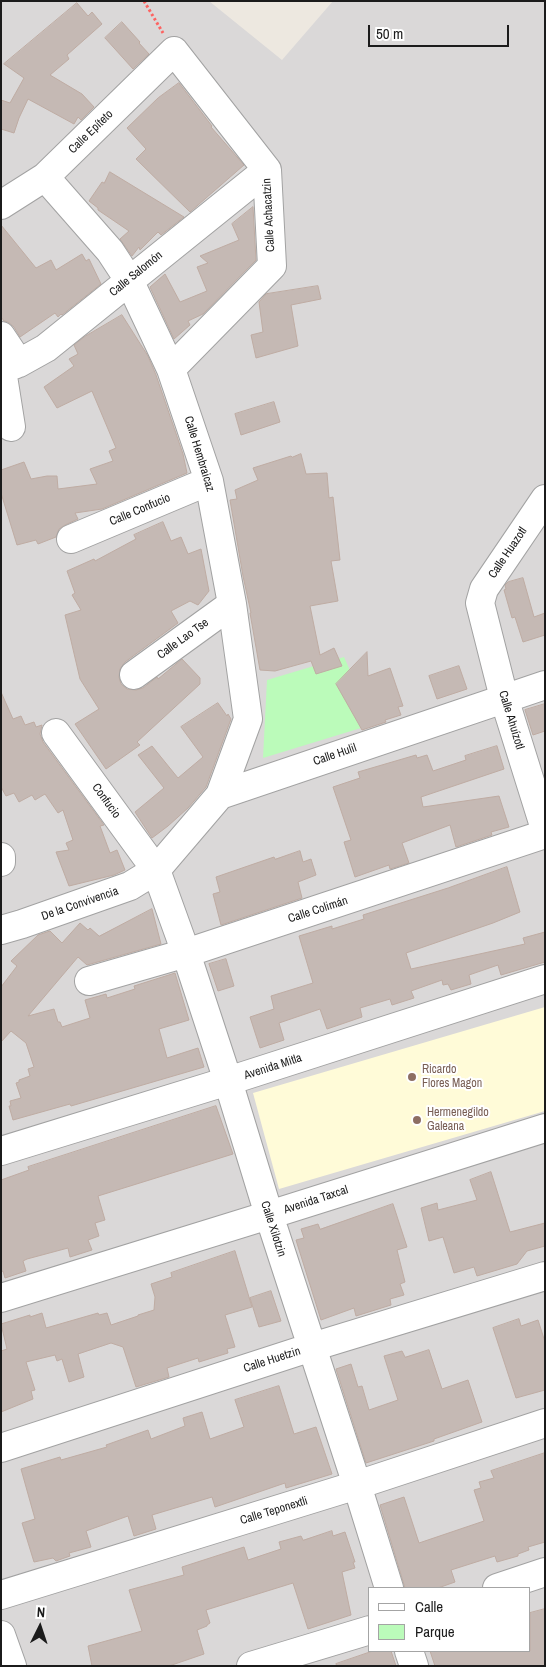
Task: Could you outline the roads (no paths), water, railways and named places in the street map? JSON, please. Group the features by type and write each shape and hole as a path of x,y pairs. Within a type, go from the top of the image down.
{"street":[{"name":"Calle Achacatzin","path":"171,369 272,266 266,170 174,52"},
{"name":"Calle Epíteto","path":"1,205 45,177 174,52"},
{"name":"Calle Salomón","path":"8,368 46,348 266,170"},
{"name":"Calle Hembraicaz","path":"45,177 110,251 129,280 171,369 209,481 232,604 248,719 220,795"},
{"path":"1,336 8,368 11,427"},
{"name":"Calle Confucio","path":"71,539 209,481"},
{"name":"Calle Huazotl","path":"481,610 480,603 484,589 545,499"},
{"name":"Calle Lao Tse","path":"134,675 232,604"},
{"name":"Calle Ahuízotl","path":"481,610 504,698 545,829"},
{"name":"Calle Hulil","path":"220,795 545,685"},
{"name":"Confucio","path":"56,733 156,870"},
{"path":"156,870 220,795"},
{"name":"Calle Colimán","path":"89,981 186,953 545,834"},
{"path":"1,857 1,862"},
{"name":"De la Convivencia","path":"1,930 130,886 156,870"},
{"name":"Calle Xilotzin","path":"156,870 186,953 228,1082 389,1587"},
{"name":"Avenida Mitla","path":"1,1151 228,1082 545,979"},
{"name":"Avenida Taxcal","path":"1,1298 545,1128"},
{"name":"Calle Huetzin","path":"1,1448 312,1347 545,1276"},
{"name":"Calle Teponextli","path":"1,1595 357,1485 545,1423"},
{"path":"500,1587 545,1572"},
{"path":"251,1666 368,1631"},
{"path":"1,1636 12,1666"},
{"path":"409,1652 414,1666"}],"place":[{"name":"Ricardo Flores Magon","path":"412,1077"},
{"name":"Hermenegildo Galeana","path":"417,1120"}]}
